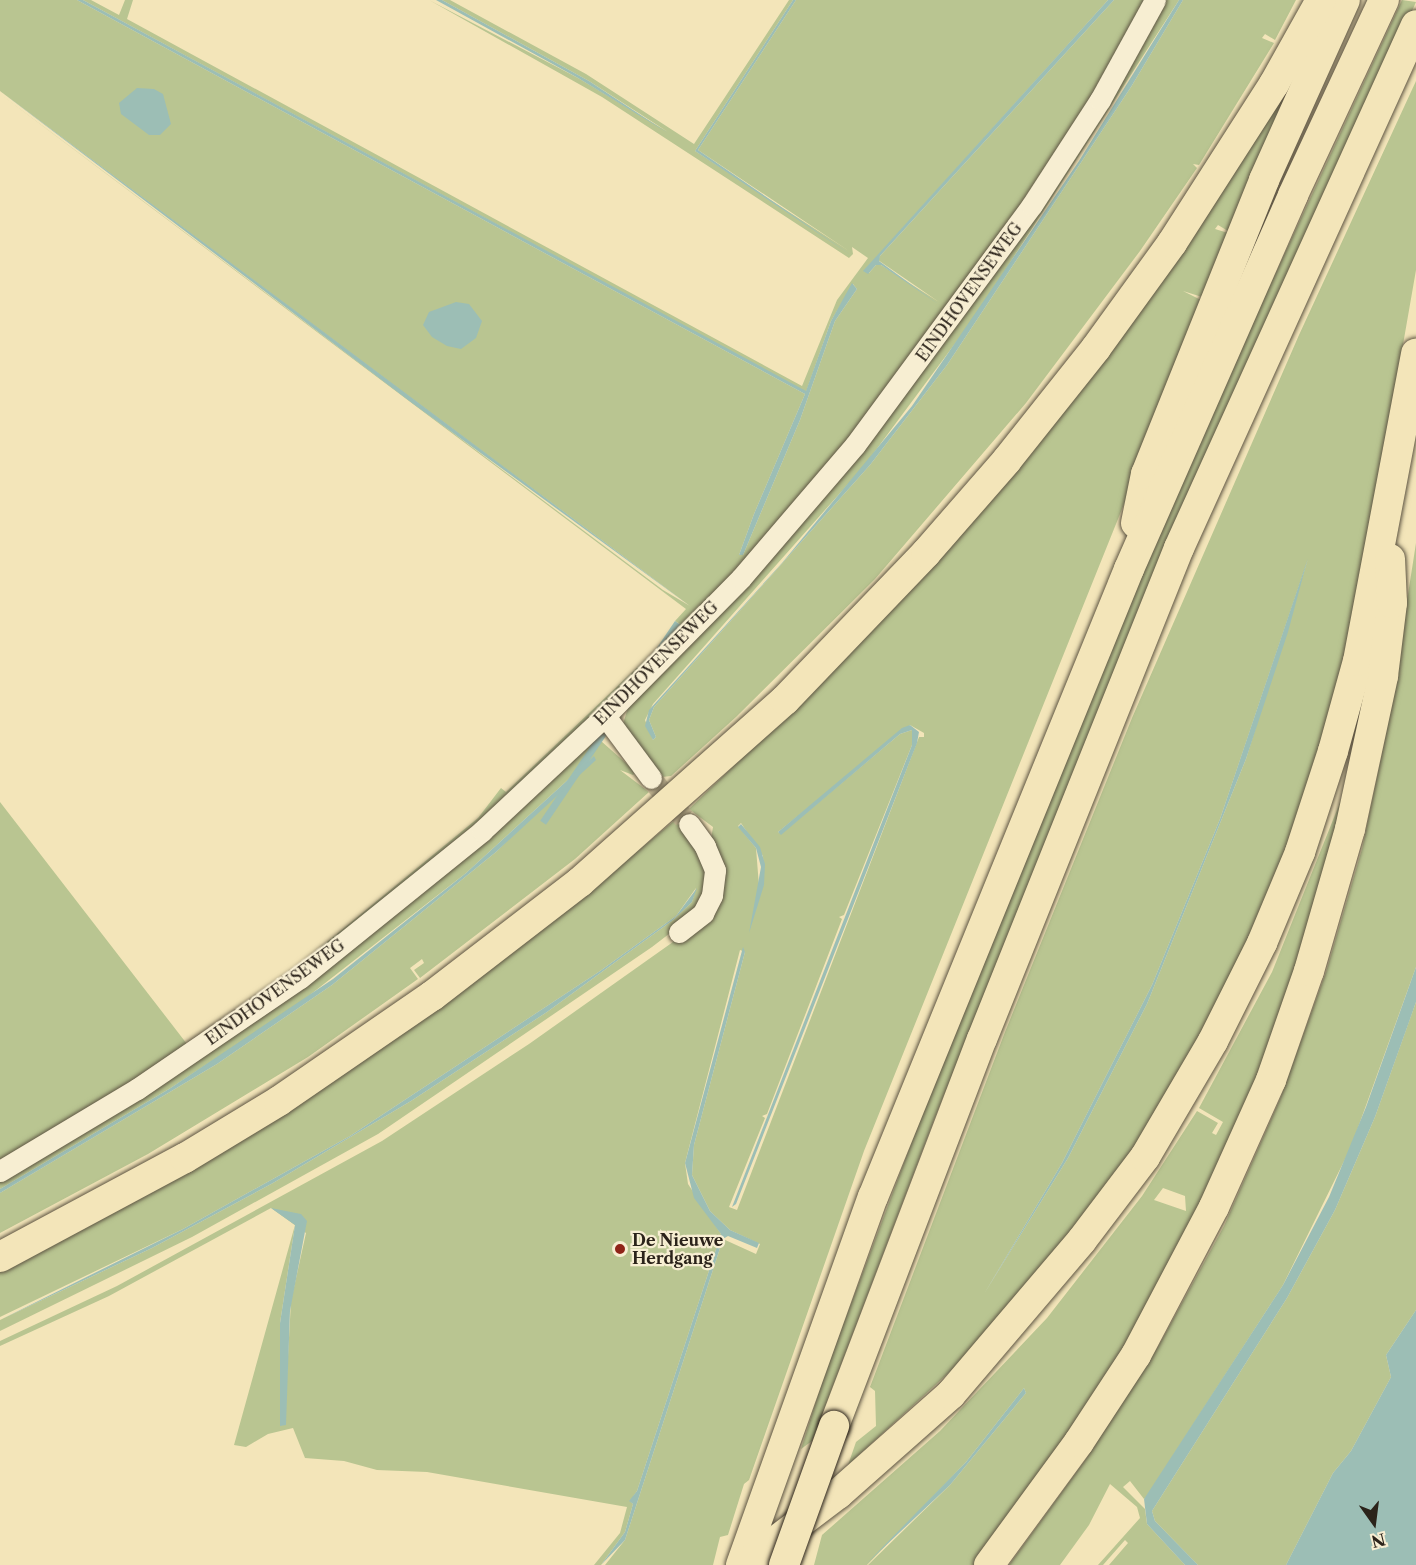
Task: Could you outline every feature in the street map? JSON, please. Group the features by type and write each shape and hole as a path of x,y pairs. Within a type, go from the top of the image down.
{"highway":[{"path":"0,1257 185,1158 279,1101 432,996 580,882 785,700 926,553 1007,460 1096,348 1274,84 1321,0"},
{"path":"1129,569 1146,474 1264,180 1346,0"},
{"path":"743,1565 873,1197 1129,569 1293,195 1384,0"},
{"path":"784,1565 834,1426 982,1039 1179,548 1416,25"},
{"path":"743,1565 838,1494 951,1394 1026,1309 1145,1156 1213,1041 1262,943 1300,852 1358,661 1388,515 1416,353"},
{"path":"989,1565 1079,1442 1136,1355 1199,1238 1271,1080 1309,971 1350,829 1383,676 1392,603 1388,515"}],"street":[{"name":"EINDHOVENSEWEG","path":"0,1171 137,1089 300,978 483,831 605,716 741,578 855,445 1032,205 1100,100 1155,0"},
{"path":"605,716 651,778"},
{"path":"679,932 703,913 712,895 715,870 705,846 689,824"}],"green space":[{"path":"0,0 77,0 805,394 754,514 739,555 743,555 800,420 835,321 857,289 853,284 831,321 806,392 83,0 91,0 119,15 125,0 133,0 127,19 802,386 837,300 868,258 852,247 853,254 849,258 602,97 429,0 578,78 668,132 589,81 442,0 450,0 586,74 694,144 789,0 793,0 695,151 849,251 698,150 796,0 1108,0 864,271 869,273 876,265 881,265 939,302 878,260 880,256 1114,0 1154,0 965,289 800,503 548,764 247,1011 0,1161 0,802 187,1044 294,969 478,818 501,788 506,792 666,640 680,624 675,621 686,609 0,94 663,590 690,606 0,91"},
{"path":"1165,0 1179,0 977,314 864,466 653,704 645,720 653,740 656,737 649,720 654,707 870,465 947,365 1131,87 1183,0 1296,0 1275,40 1265,34 1262,38 1274,43 1199,165 1193,164 1197,168 1140,251 1026,403 875,579 736,717 671,776 662,777 623,724 630,701 808,509"},
{"path":"1402,0 1416,2 1082,750 934,1120 812,1441 801,1449 825,1373 922,1115 1136,588 1253,322"},
{"path":"1416,81 1416,270 1358,603 1307,796 1237,966 1155,1115 1110,1183 968,1355 848,1465 856,1442 876,1426 875,1391 870,1387 1005,1032 1132,718 1299,335","holes":["1308,559 1246,759 1147,1004 1068,1158 984,1294 1062,1163 1152,985 1220,819"]},
{"path":"1289,88 1228,231 1218,225 1215,229 1228,233 1202,297 1183,291 1201,300 1159,417 864,1151 749,1480 744,1484 728,1535 720,1537 713,1565 605,1565 625,1540 723,1239 756,1254 760,1244 730,1230 710,1211 692,1175 694,1145 745,952 740,950 685,1163 688,1184 721,1234 637,1491 630,1501 633,1504 625,1532 601,1565 594,1565 620,1533 627,1507 427,1472 377,1470 344,1461 305,1458 293,1428 268,1434 246,1447 234,1445 295,1225 271,1208 109,1296 0,1346 0,1341 117,1286 382,1141 529,1044 697,925 713,827 689,809 823,680","holes":["910,725 924,733 924,737 919,737 737,1210 729,1207 765,1118 762,1116 767,1114 842,919 839,917 844,915 912,745 912,730 900,734 781,834 778,832","741,823 763,856 764,885 759,886 756,848 738,826","295,1225 306,1233 291,1301 286,1393 280,1425 280,1323"]},
{"path":"1416,543 1416,967 1351,1147 1283,1285 1147,1496 1144,1499 1130,1481 1123,1487 1145,1509 1147,1524 1185,1565 1109,1565 1128,1543 1125,1540 1103,1565 1098,1565 1140,1518 1137,1507 1110,1484 1089,1525 1060,1565 1009,1565 1088,1456 1159,1345 1224,1226 1280,1099 1326,972 1362,849 1387,729"},
{"path":"601,741 636,772 633,775 620,770 649,792 575,859 420,978 414,970 424,963 422,959 410,968 418,979 308,1057 148,1154 0,1233 0,1193 217,1064 332,985 496,852 594,756 466,873 297,1005 169,1089 0,1189 0,1173 177,1071 587,742"},
{"path":"1343,795 1299,984 1177,1269 980,1565 868,1565 950,1485 1026,1393 1024,1388 966,1462 867,1565 814,1565 822,1535 940,1431 1047,1318 1142,1196 1197,1111 1218,1123 1212,1133 1216,1135 1223,1122 1199,1108 1272,972","holes":["1163,1188 1185,1196 1186,1211 1154,1200"]},
{"path":"675,820 691,842 711,882 691,917 652,947 378,1134 192,1237 0,1331 0,1320 152,1248 273,1183 411,1101 547,1012 673,920 692,902 696,888 676,916 600,971 350,1136 183,1229 0,1317 0,1271 621,865"},
{"path":"1416,1002 1416,1310 1386,1355 1391,1377 1351,1451 1333,1473 1286,1565 1198,1565 1155,1521 1152,1511 1287,1298 1335,1210 1375,1117"}],"water":[{"path":"77,0 83,0 806,391 831,321 852,283 857,289 835,321 800,420 743,555 739,555 754,514 805,394"},
{"path":"436,0 442,0 589,81 668,133 578,78"},
{"path":"793,0 796,0 698,150 851,255 695,151"},
{"path":"1108,0 1114,0 880,256 879,261 938,304 881,265 876,265 868,274 863,271"},
{"path":"1179,0 1183,0 1131,87 947,365 870,465 654,707 649,720 656,737 653,740 645,726 649,710 782,563 912,406 1079,161"},
{"path":"137,88 154,89 163,94 171,124 160,135 149,135 121,114 119,103"},
{"path":"0,91 293,309 690,606 412,403"},
{"path":"456,302 469,304 482,321 476,338 461,349 447,346 432,337 423,325 429,312"},
{"path":"1308,558 1288,632 1246,759 1147,1004 1068,1158 984,1294 1062,1163 1152,985 1220,819"},
{"path":"675,621 681,625 546,825 540,821"},
{"path":"910,725 919,732 917,743 736,1204 732,1207 912,745 912,730 900,734 781,835 778,832 902,728"},
{"path":"594,756 596,760 496,852 332,985 217,1064 0,1193 0,1189 169,1089 333,979 466,873"},
{"path":"741,824 760,847 765,864 764,885 749,933 761,867 756,848 738,827"},
{"path":"697,888 692,902 673,920 547,1012 411,1101 273,1183 152,1248 0,1320 183,1229 350,1136 600,971 676,916"},
{"path":"743,947 745,952 694,1145 692,1175 710,1211 730,1230 759,1243 757,1248 728,1236 723,1239 625,1540 601,1565 625,1532 633,1504 629,1501 637,1491 721,1234 694,1198 685,1163"},
{"path":"1416,967 1416,1002 1375,1117 1335,1210 1287,1298 1152,1511 1155,1521 1198,1565 1185,1565 1147,1524 1144,1499 1283,1285 1329,1197 1366,1107"},
{"path":"271,1208 301,1214 307,1221 290,1311 286,1425 280,1426 280,1323 295,1225"},
{"path":"1416,1310 1416,1565 1286,1565 1333,1473 1351,1451 1391,1377 1386,1355"},
{"path":"1024,1388 1026,1393 950,1485 866,1564 966,1462"}],"tunnel":[{"path":"651,778 689,824"}],"place":[{"name":"De Nieuwe Herdgang","path":"620,1249"}]}
